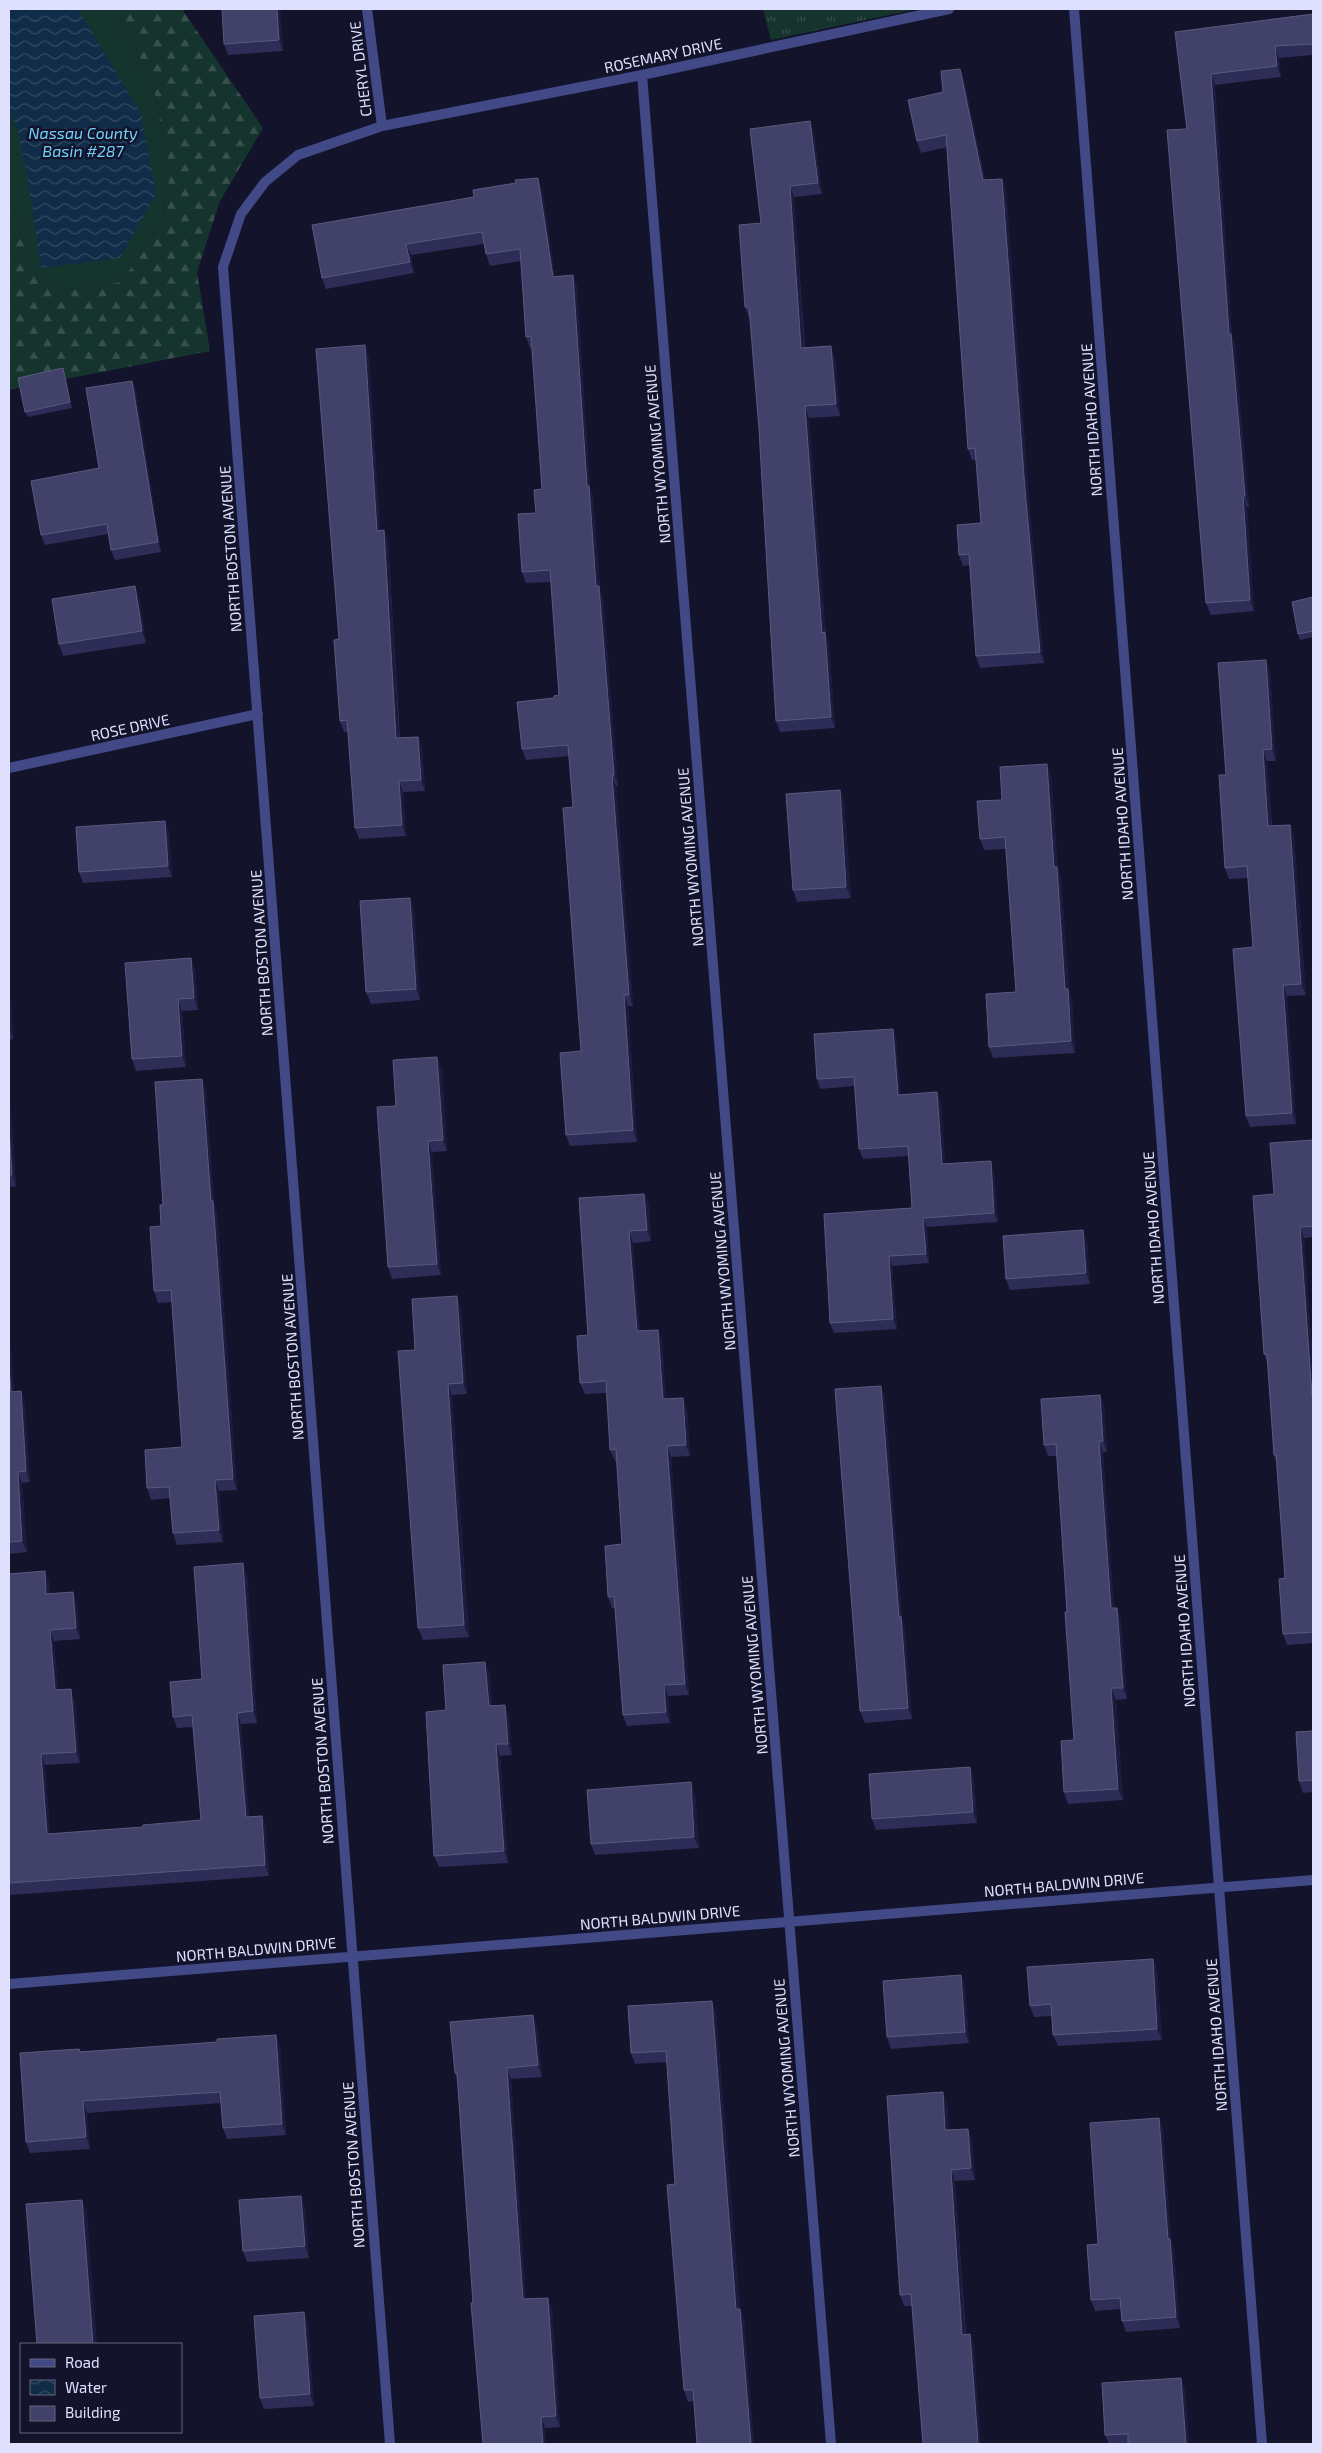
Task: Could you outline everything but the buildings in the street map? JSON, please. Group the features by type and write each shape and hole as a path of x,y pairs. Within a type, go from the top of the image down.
{"street":[{"name":"CHERYL DRIVE","path":"367,9 382,126"},
{"name":"ROSEMARY DRIVE","path":"224,267 241,214 265,182 298,155 382,126 642,75 949,9"},
{"name":"NORTH IDAHO AVENUE","path":"1074,9 1262,2444"},
{"name":"NORTH WYOMING AVENUE","path":"642,75 831,2444"},
{"name":"NORTH BOSTON AVENUE","path":"224,267 390,2444"},
{"name":"ROSE DRIVE","path":"9,768 258,714"},
{"name":"NORTH BALDWIN DRIVE","path":"9,1984 1313,1880"}],"green space":[{"name":"Nassau County Basin #287","path":"9,9 117,9 154,89 170,174 162,224 121,282 63,291 33,272 9,197"},
{"path":"117,9 182,9 263,128 220,201 197,272 210,351 9,390 9,197 33,272 63,291 121,282 162,224 170,174 154,89"},
{"path":"763,9 917,9 771,40"}],"water":[{"name":"Nassau County Basin #287","path":"9,9 78,9 141,114 156,194 120,258 41,268 19,135 9,107"}]}
